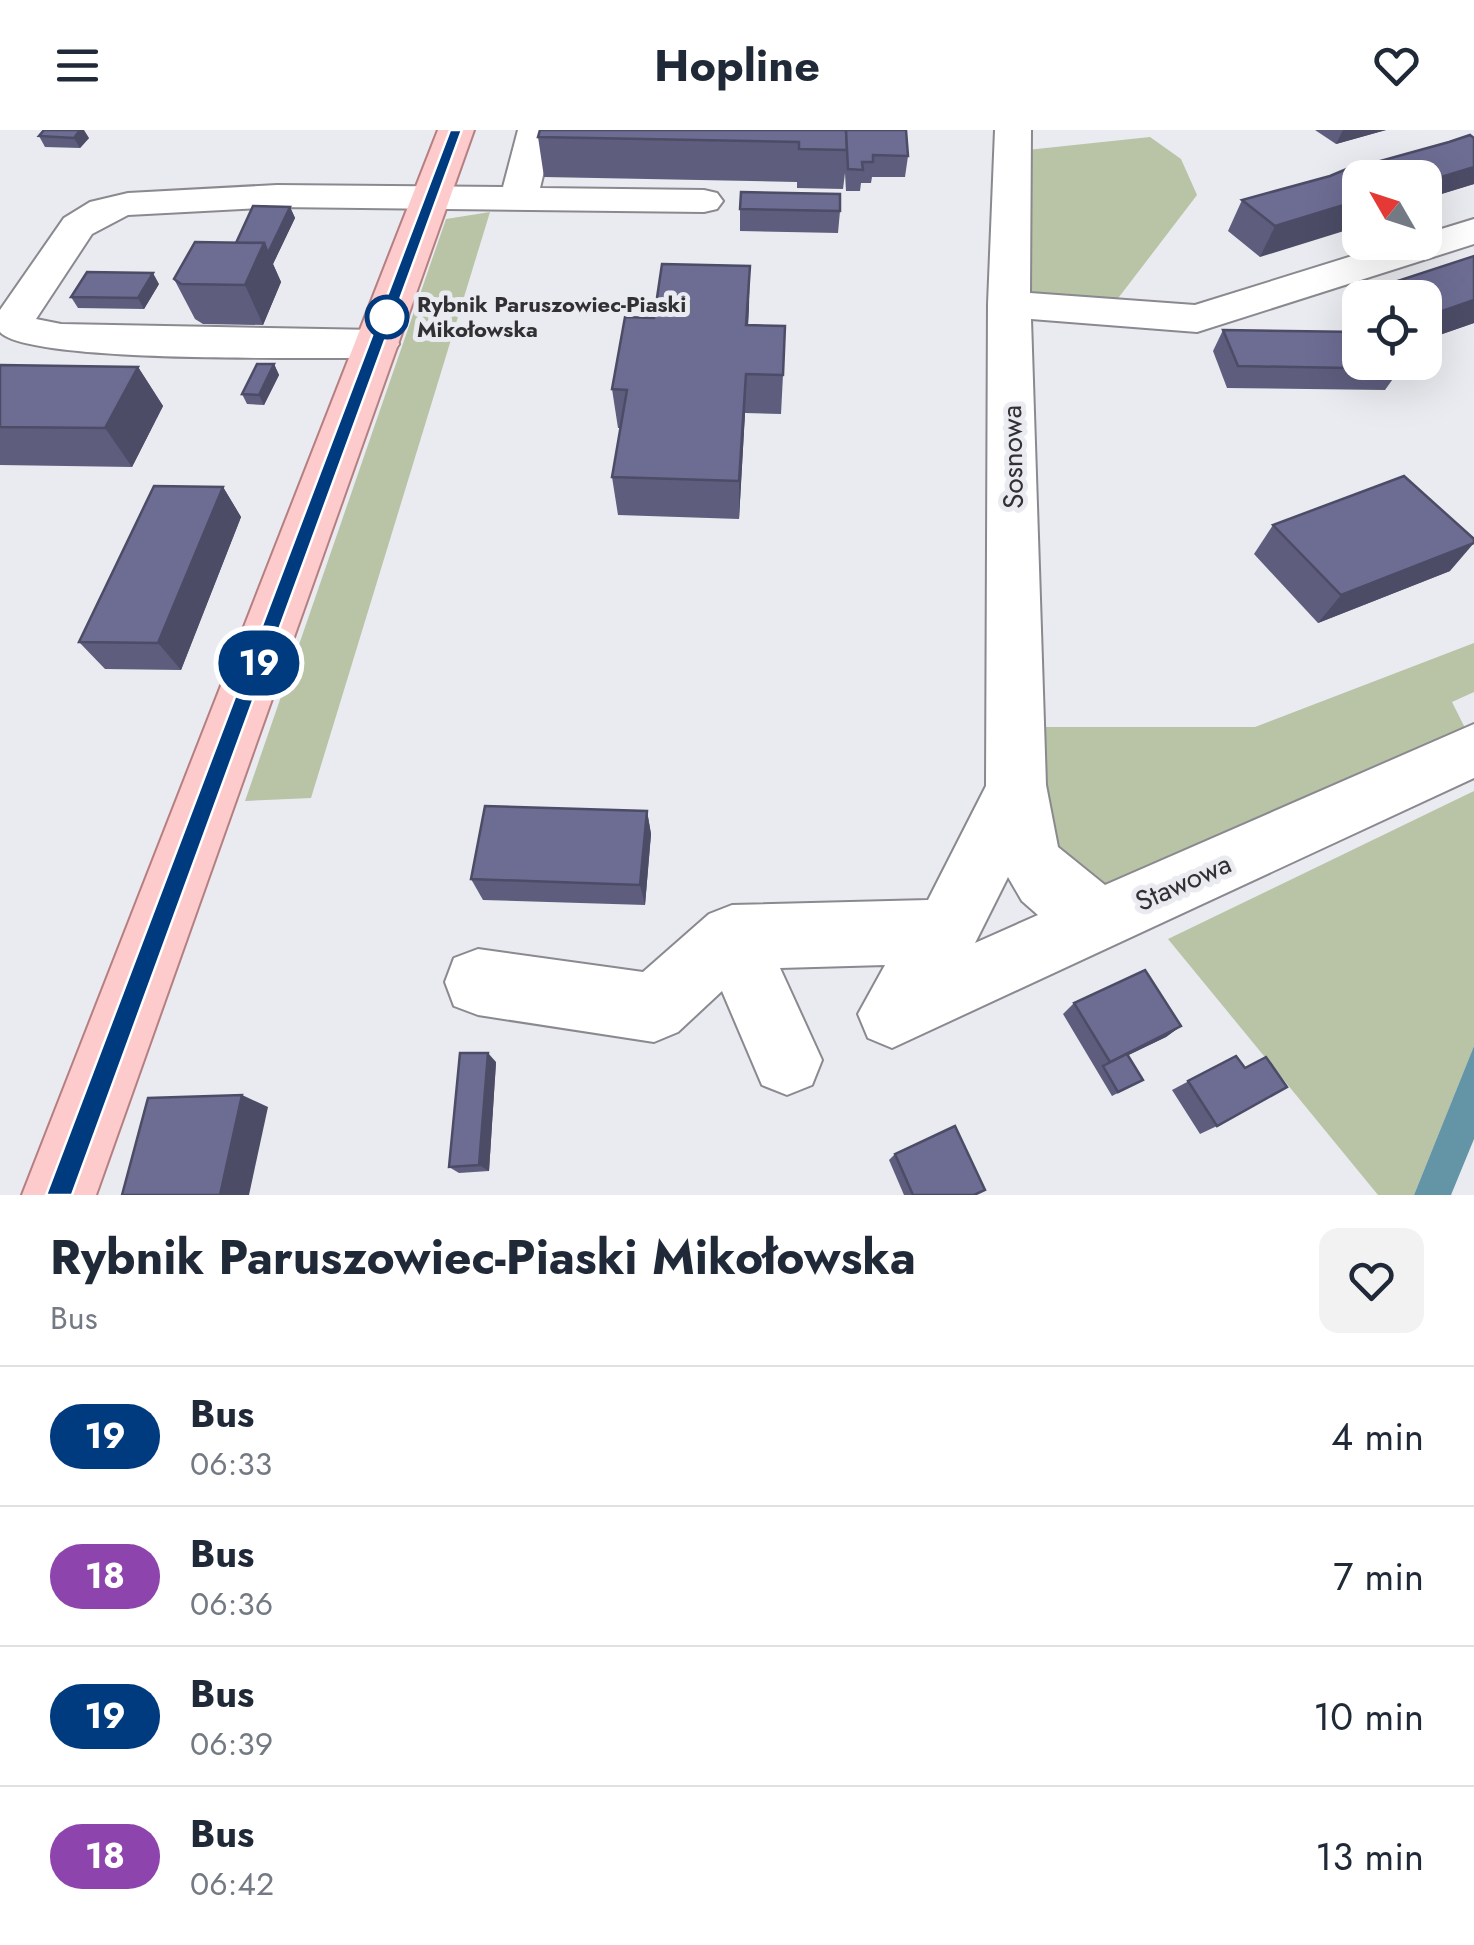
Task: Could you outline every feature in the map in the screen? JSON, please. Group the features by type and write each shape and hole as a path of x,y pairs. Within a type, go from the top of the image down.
{"main road":[{"path":"59,1195 457,134"}],"street":[{"path":"518,201 536,130"},
{"name":"Sosnowa","path":"1013,130 1009,304 1016,785 1010,852 996,927 1020,955"},
{"path":"376,344 61,338 24,332 14,321 78,226 104,210 173,198 704,201"},
{"path":"1009,304 1197,319 1474,231"},
{"name":"Stawowa","path":"947,931 892,1014 1474,750"},
{"path":"478,982 654,1008 732,937 947,931 1010,852 1048,886 1102,919"},
{"path":"732,937 788,1060"}],"green space":[{"path":"1150,137 1181,159 1197,195 1116,301 1038,299 1027,289 1027,150"},
{"path":"490,212 311,798 245,801 446,219"},
{"path":"1474,643 1474,692 1452,702 1466,730 1107,889 1056,867 1038,727 1255,727"},
{"path":"1474,791 1474,1046 1414,1195 1378,1195 1168,939"}],"water":[{"path":"1474,1046 1474,1139 1451,1195 1414,1195"}],"building":[{"path":"44,130 80,130 74,138 39,136"},
{"path":"540,130 846,130 847,150 799,149 799,142 538,137"},
{"path":"846,130 906,130 908,156 873,155 873,162 862,162 863,170 848,169"},
{"path":"1470,135 1474,138 1474,167 1442,177 1442,160 1384,160"},
{"path":"1342,171 1342,206 1275,226 1242,200"},
{"path":"741,192 840,194 840,211 740,209"},
{"path":"253,206 290,207 268,253 264,243 236,243"},
{"path":"195,242 264,243 245,285 181,284 174,279"},
{"path":"1474,256 1474,300 1442,311 1442,280 1400,280"},
{"path":"662,264 750,266 746,325 785,326 783,375 746,374 739,481 612,477 627,390 612,389 625,317 654,318"},
{"path":"87,272 153,273 138,298 71,297"},
{"path":"1223,330 1342,332 1342,368 1238,366"},
{"path":"257,364 274,364 259,395 242,394"},
{"path":"0,365 138,367 105,428 0,427"},
{"path":"1404,476 1474,543 1341,595 1273,525"},
{"path":"154,486 223,487 158,643 79,642"},
{"path":"485,806 647,811 640,885 471,879"},
{"path":"1145,970 1181,1026 1110,1062 1074,1003"},
{"path":"460,1053 488,1053 479,1165 449,1167"},
{"path":"1127,1054 1143,1080 1118,1092 1103,1066"},
{"path":"1236,1056 1245,1068 1266,1057 1287,1087 1217,1126 1188,1081"},
{"path":"242,1095 220,1195 122,1195 148,1098"},
{"path":"955,1126 985,1190 974,1195 913,1195 895,1154"}],"bus line":[{"name":"19","path":"59,1195 456,130"}],"place":[{"name":"Rybnik Paruszowiec-Piaski Mikołowska","path":"387,317"}]}
